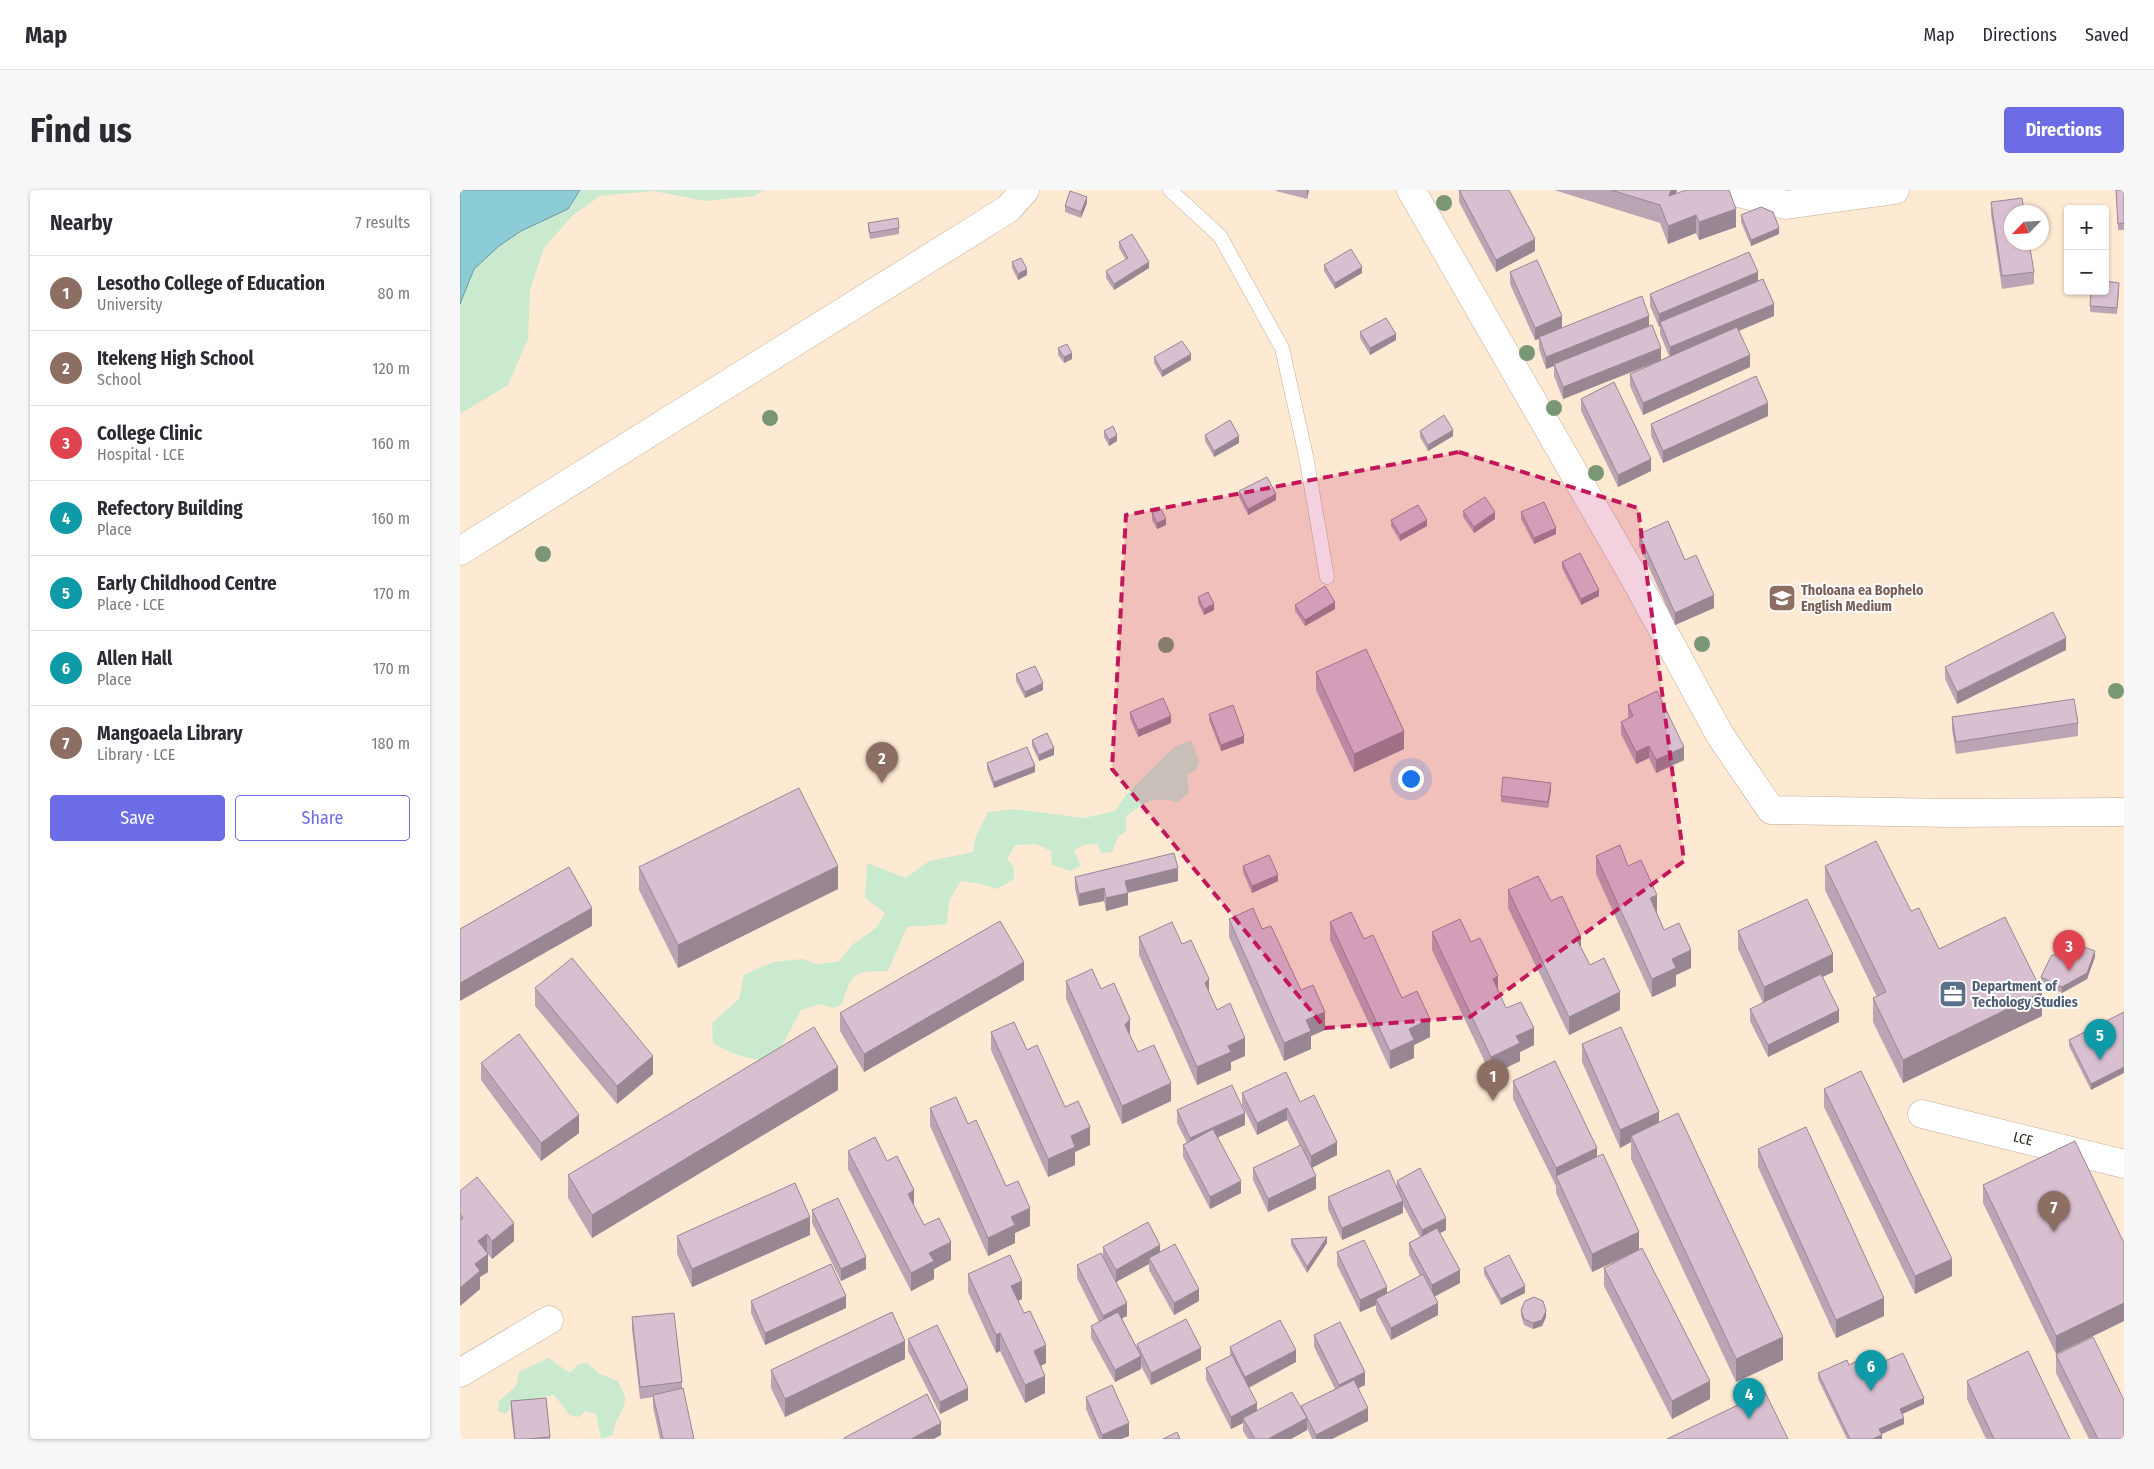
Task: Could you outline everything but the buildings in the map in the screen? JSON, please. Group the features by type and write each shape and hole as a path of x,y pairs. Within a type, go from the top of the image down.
{"street":[{"path":"460,551 1008,209 1025,190"},
{"path":"1411,190 1636,579 1720,735 1772,810 2124,812"},
{"path":"1727,190 1786,204 1895,190"},
{"name":"LCE","path":"1922,1114 2124,1164"},
{"path":"460,1373 549,1320"}],"lane":[{"path":"1170,190 1220,236 1282,348 1306,456 1327,577"}],"highlighted area":[{"path":"1459,452 1638,508 1684,861 1470,1017 1325,1028 1112,769 1126,515"}],"green space":[{"path":"580,190 763,190 755,196 705,201 654,191 600,196 572,216 544,248 530,290 528,339 508,385 460,414 460,304 474,269 499,246 521,231 568,209"},
{"path":"1191,740 1199,761 1196,770 1187,775 1189,792 1178,802 1169,800 1150,801 1126,817 1127,830 1118,837 1112,852 1101,853 1097,844 1083,845 1074,851 1081,866 1071,871 1052,865 1051,851 1036,844 1015,845 1007,859 1014,867 1014,879 997,889 961,881 949,901 947,924 907,927 888,971 861,973 856,976 849,985 842,1004 833,1008 821,1004 801,1010 775,1059 766,1060 743,1057 713,1043 712,1023 739,999 744,975 773,962 802,959 817,964 838,962 852,945 876,928 885,913 865,898 867,863 906,878 929,861 973,852 975,839 988,812 1015,809 1084,818 1115,811 1126,795 1173,748"},
{"path":"548,1358 570,1373 578,1364 587,1363 600,1374 618,1381 625,1400 613,1430 613,1435 601,1439 596,1414 585,1411 579,1417 570,1415 554,1395 516,1403 505,1414 498,1411 499,1401 516,1386 519,1372"}],"water":[{"path":"460,190 580,190 568,209 521,231 499,246 474,269 460,304"}],"place":[{"name":"Tholoana ea Bophelo English Medium","path":"1782,598"},
{"name":"Itekeng High School","path":"882,783"},
{"name":"College Clinic","path":"2069,971"},
{"name":"Department of Techology Studies","path":"1953,994"},
{"name":"Early Childhood Centre","path":"2100,1060"},
{"name":"Lesotho College of Education","path":"1493,1101"},
{"name":"Mangoaela Library","path":"2054,1232"},
{"name":"Allen Hall","path":"1871,1391"},
{"name":"Refectory Building","path":"1749,1419"}]}
